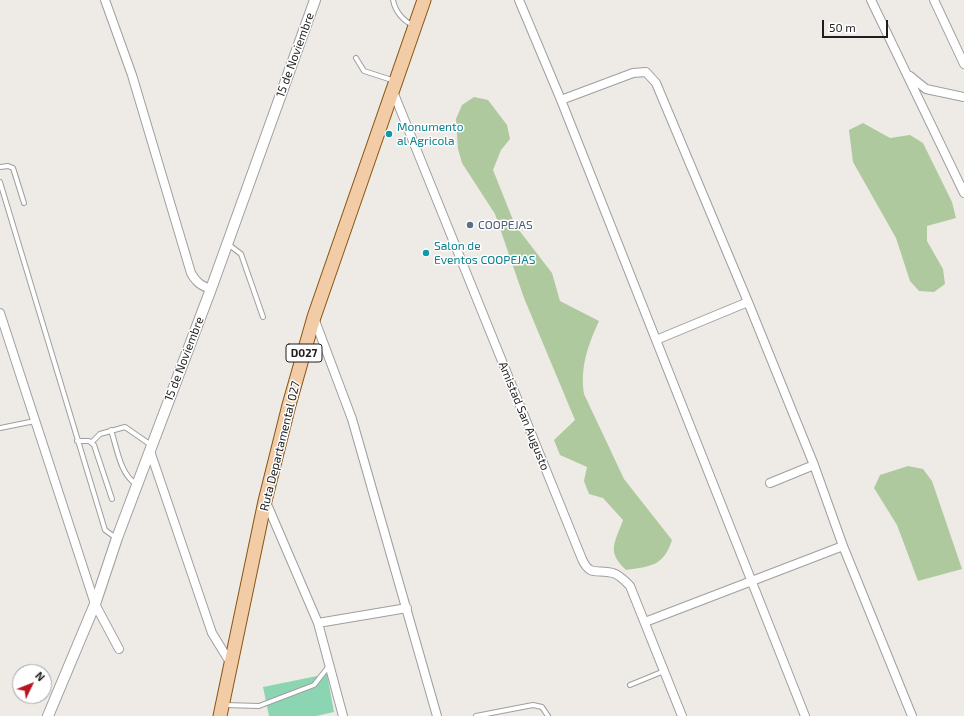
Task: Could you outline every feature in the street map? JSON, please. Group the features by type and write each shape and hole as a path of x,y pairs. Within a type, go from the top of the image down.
{"main road":[{"name":"Ruta Departamental 027","path":"222,711 265,501 289,405 314,317 424,0"}],"street":[{"path":"105,0 132,74 191,272 195,279 203,287 211,289"},
{"name":"15 de Noviembre","path":"48,716 96,604 117,538 211,289 315,0"},
{"path":"518,0 561,100 806,716"},
{"path":"871,0 964,193"},
{"path":"934,0 964,64"},
{"path":"902,66 915,82 926,89 964,97"},
{"path":"561,100 633,73 646,72 656,83 748,302 814,465 843,546 912,716"},
{"name":"Amistad San Augusto","path":"394,85 584,563 586,567 593,572 613,574 623,578 630,586 682,716"},
{"path":"656,340 748,302"},
{"path":"0,313 96,604 119,649"},
{"path":"314,317 352,419 376,507 438,716"},
{"path":"151,449 212,633 231,664"},
{"path":"770,483 814,465"},
{"path":"265,501 318,623 343,716"},
{"path":"645,622 843,546"},
{"path":"318,623 407,608"}],"lane":[{"path":"393,0 396,9 403,18 415,26"},
{"path":"356,58 364,71 394,85"},
{"path":"0,168 8,166 13,168 24,203"},
{"path":"0,182 105,530 117,538"},
{"path":"227,244 241,254 263,317"},
{"path":"0,428 36,421"},
{"path":"77,441 92,442 100,434 121,427 128,428 151,449"},
{"path":"111,430 125,473 130,480 137,485"},
{"path":"92,442 112,500"},
{"path":"222,711 259,706 314,685 329,665"},
{"path":"630,685 665,671"},
{"path":"476,716 533,705 542,707 548,716"}],"green space":[{"path":"474,97 488,100 507,125 510,139 501,150 493,170 515,225 552,273 560,301 599,321 591,339 584,365 584,394 624,479 672,540 665,556 655,564 626,570 620,563 614,552 614,546 623,520 603,498 589,494 584,481 587,467 560,455 554,440 575,420 524,298 495,214 462,163 458,149 456,119 462,105"},
{"path":"863,123 890,138 910,135 923,143 952,202 956,218 927,226 927,241 943,269 945,284 934,292 919,291 910,281 896,238 853,162 849,130"},
{"path":"908,466 923,469 932,481 962,569 918,581 897,525 874,488 880,475"},
{"path":"327,674 334,712 316,716 269,716 263,687"}],"place":[{"name":"Monumento al Agricola","path":"389,134"},
{"name":"COOPEJAS","path":"470,225"},
{"name":"Salon de Eventos COOPEJAS","path":"426,253"}]}
